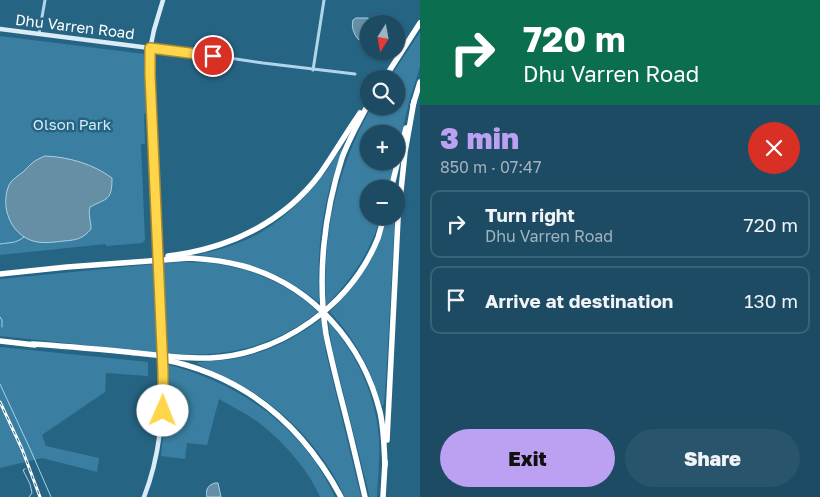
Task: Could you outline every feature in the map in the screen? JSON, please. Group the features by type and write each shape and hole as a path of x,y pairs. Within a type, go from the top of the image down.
{"highway":[{"path":"390,70 420,24"},
{"path":"393,180 420,82"},
{"path":"383,497 398,219 405,152 414,102"},
{"path":"67,267 200,251 256,230 283,212 308,188 360,115"},
{"path":"362,115 342,158 329,210 322,288 326,334 365,497"},
{"path":"32,344 194,358 228,356 248,352 284,338 315,319 332,304 363,266 378,238 382,225"},
{"path":"0,274 176,259 206,259 257,270 282,282 331,319 349,342 363,365 380,414 384,438 385,465"},
{"path":"0,341 161,359 196,368 226,380 259,400 299,434 322,464 341,497"}],"main road":[{"path":"144,497 154,467 163,411 150,48 163,0"},
{"name":"Dhu Varren Road","path":"0,29 150,48"}],"street":[{"path":"39,34 44,0"},
{"path":"313,70 324,0"},
{"name":"Dhu Varren Road","path":"150,48 355,74"}],"green space":[{"path":"420,32 420,67 403,125 362,125 367,115 405,115 405,70 395,70 402,60 405,60 405,55"},
{"name":"Olson Park","path":"0,36 144,54 145,144 141,144 145,240 142,243 106,246 106,244 0,255"},
{"path":"360,129 360,170 393,170 390,180 360,180 360,225 378,225 360,264 326,305 325,279 330,227 334,202 349,153"},
{"path":"343,147 327,198 322,227 318,272 319,302 291,283 261,269 230,260 197,255 242,242 275,223 307,194"},
{"path":"385,225 395,225 386,379 384,405 382,406 373,379 362,356 348,334 330,312 358,279 372,256"},
{"path":"189,262 239,268 268,278 295,293 318,312 283,334 246,348 207,354 165,353 161,263"},
{"path":"155,264 159,353 0,336 0,279"},
{"path":"321,319 326,353 361,497 345,497 327,464 303,434 275,408 244,387 196,363 234,359 269,349 301,333"},
{"path":"328,322 339,335 356,362 374,407 379,439 377,497 369,497 333,352"},
{"path":"0,347 148,362 148,376 106,373 105,392 42,435 46,446 99,458 97,472 42,458 0,468"},
{"path":"165,364 192,372 218,383 266,411 306,449 322,472 335,497 320,497 299,463 270,432 260,423 219,399 207,445 187,443 185,459 161,456 166,408"}],"shaded area":[{"path":"360,18 359,40 354,33 353,20"},
{"path":"45,156 80,162 112,178 110,195 90,207 91,229 79,238 48,242 33,241 18,232 9,218 6,202 9,185 13,179 33,162"},
{"path":"218,483 221,497 207,497 206,492 208,488"}],"waterway":[{"path":"0,244 15,242 24,237"},
{"path":"0,317 2,327"},
{"path":"0,384 51,497"},
{"path":"25,469 23,470 32,493 29,497"}],"railway":[{"path":"0,402 22,449 40,497"}],"route":[{"path":"163,411 163,371 149,54 150,48 213,56"}]}
